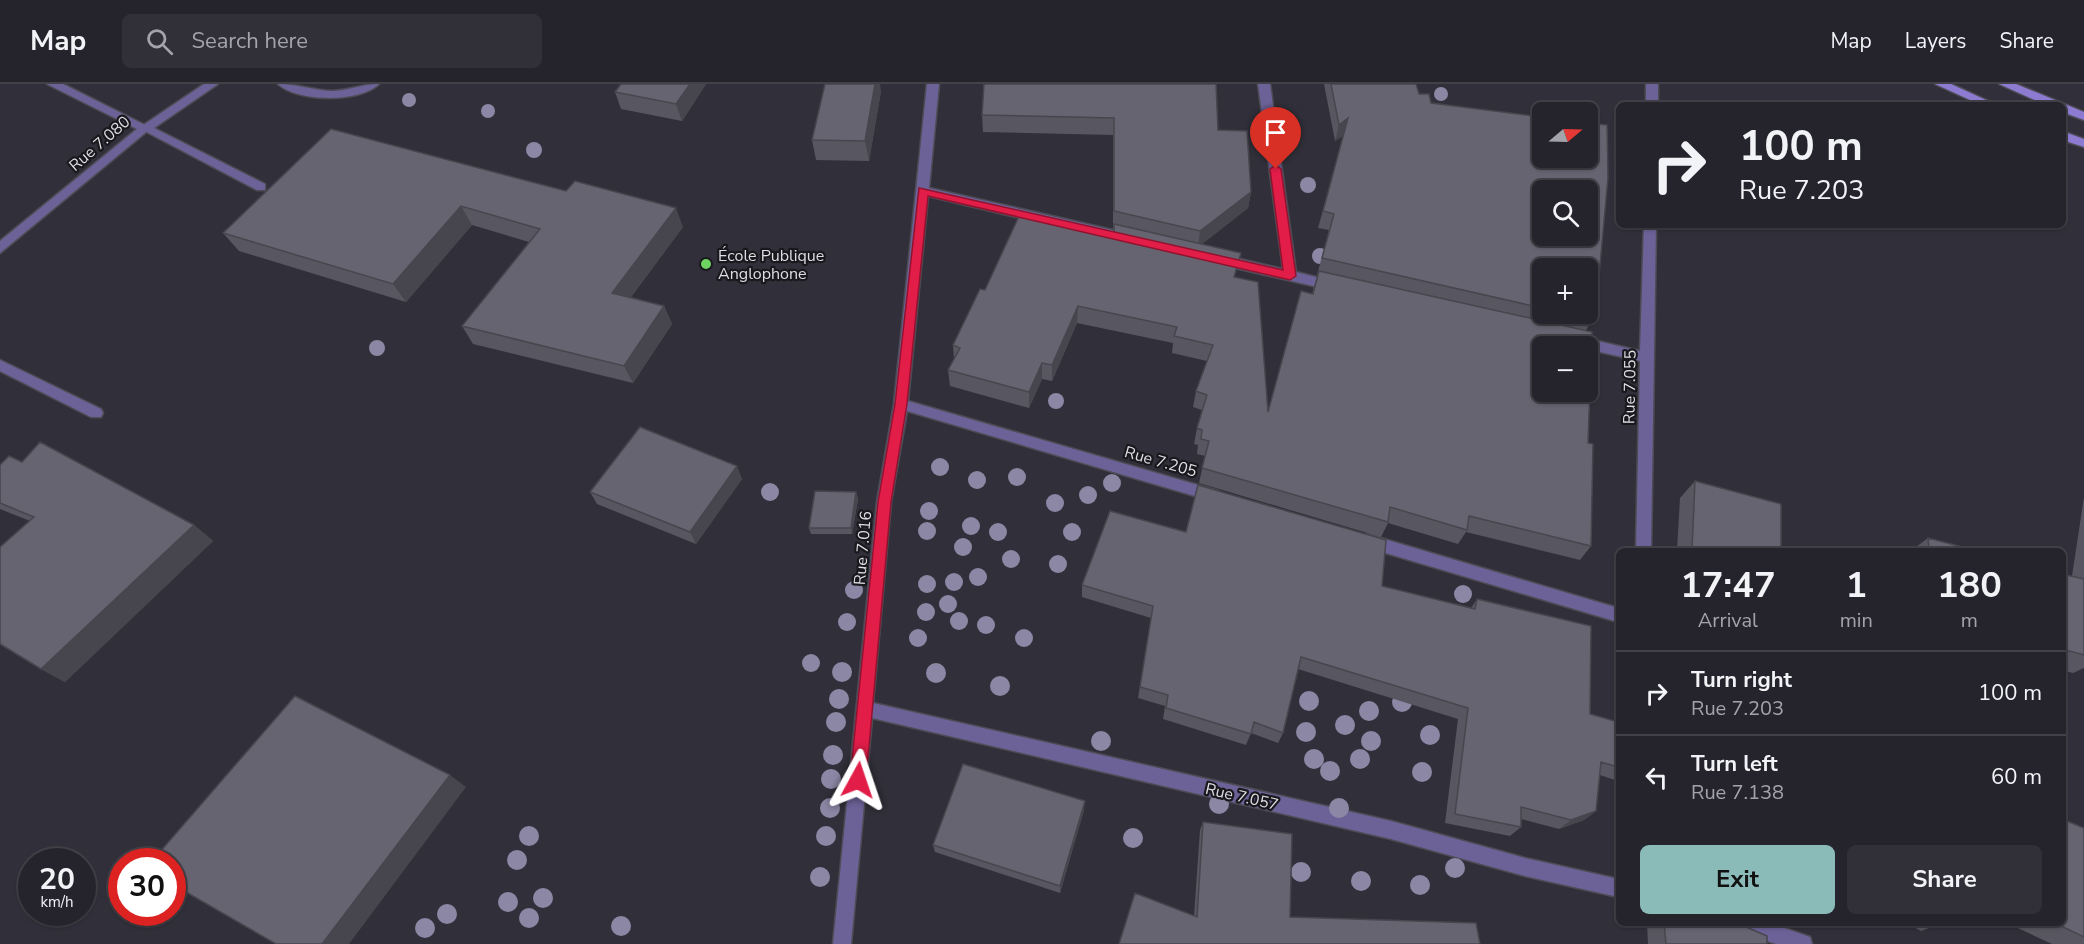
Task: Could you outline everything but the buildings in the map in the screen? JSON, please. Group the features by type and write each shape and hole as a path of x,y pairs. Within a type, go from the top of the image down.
{"main road":[{"path":"1941,84 1984,102"},
{"path":"2005,84 2050,102"},
{"path":"2066,109 2084,116"},
{"path":"2066,136 2084,143"}],"street":[{"name":"Rue 7.080","path":"0,248 145,128 52,84"},
{"path":"212,84 145,128 261,187"},
{"path":"284,84 315,94 352,95 373,84"},
{"name":"Rue 7.016","path":"842,944 884,502 901,404 933,84"},
{"path":"1264,84 1290,276"},
{"path":"1652,84 1652,102"},
{"path":"923,191 1141,241"},
{"name":"Rue 7.055","path":"1643,548 1650,228"},
{"path":"1210,257 1348,289"},
{"path":"1598,346 1648,358"},
{"path":"0,365 96,413"},
{"name":"Rue 7.205","path":"901,404 1231,501"},
{"path":"1357,538 1616,614"},
{"name":"Rue 7.057","path":"865,709 1391,830 1526,867 1616,888"},
{"path":"1751,926 1803,944"}],"place":[{"name":"École Publique Anglophone","path":"706,264"}],"route":[{"path":"858,780 884,502 901,404 923,191 1290,276 1276,169"}]}
